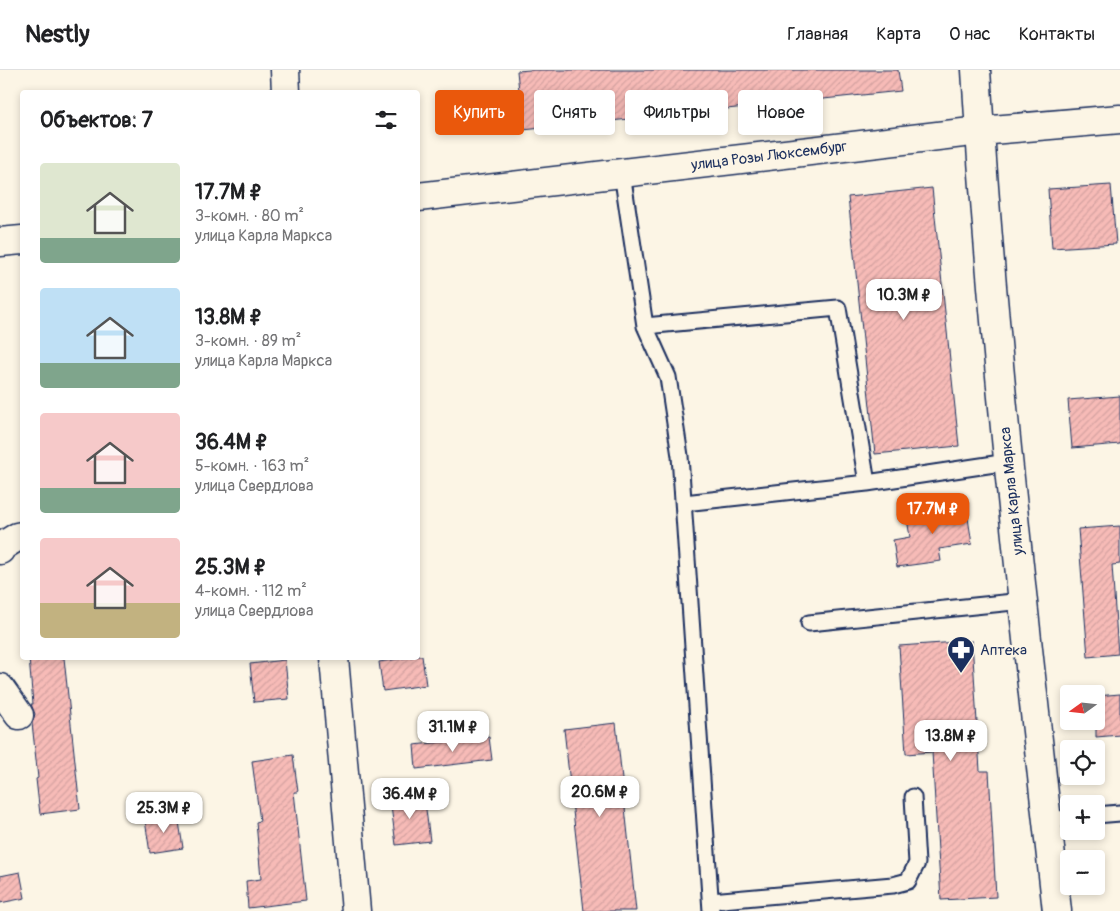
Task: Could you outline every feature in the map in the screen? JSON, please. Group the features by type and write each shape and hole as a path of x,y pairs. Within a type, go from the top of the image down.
{"street":[{"path":"285,70 286,90"},
{"name":"улица Карла Маркса","path":"976,70 1008,462 1023,601 1058,819 1057,911"},
{"name":"улица Розы Люксембург","path":"420,198 980,131 1120,119"},
{"path":"0,242 20,240"},
{"path":"0,550 1,547 20,537"},
{"path":"334,660 356,911"},
{"path":"0,688 19,715"}],"lane":[{"path":"622,174 645,326 668,377 680,456 711,906 894,885 908,881 918,863 913,797"},
{"path":"645,326 838,308 867,483"},
{"path":"684,503 867,483 1008,462"},
{"path":"809,624 1023,601"},
{"path":"1105,814 1120,813"}],"building":[{"path":"898,70 901,91 823,99 823,90 738,90 738,108 728,109 728,90 625,90 625,119 615,121 615,90 534,90 534,129 524,130 524,90 519,90 517,71"},
{"path":"1111,185 1116,244 1052,248 1048,189"},
{"path":"932,188 959,446 875,454 848,197"},
{"path":"1120,396 1120,444 1072,448 1068,400"},
{"path":"966,505 972,544 939,549 941,561 897,567 893,540 910,537 906,513"},
{"path":"1120,526 1120,564 1112,565 1118,654 1088,657 1078,529"},
{"path":"972,641 980,771 989,771 996,897 941,900 932,752 906,754 899,646"},
{"path":"420,656 422,656 426,685 383,691 379,662 420,660"},
{"path":"29,660 64,660 80,809 40,814 32,723 35,714 31,704 33,704"},
{"path":"285,660 289,699 254,702 250,664"},
{"path":"1120,694 1120,735 1096,737 1096,730 1105,730 1105,695"},
{"path":"616,723 636,911 584,911 564,729"},
{"path":"489,737 492,760 416,769 414,745"},
{"path":"293,755 298,792 294,792 306,901 248,908 246,881 261,879 256,822 260,821 252,761"},
{"path":"424,794 430,841 396,845 390,798"},
{"path":"178,815 183,848 150,853 145,820"},
{"path":"20,872 25,898 0,903 0,876"}],"place":[{"name":"Аптека","path":"961,674"}]}
